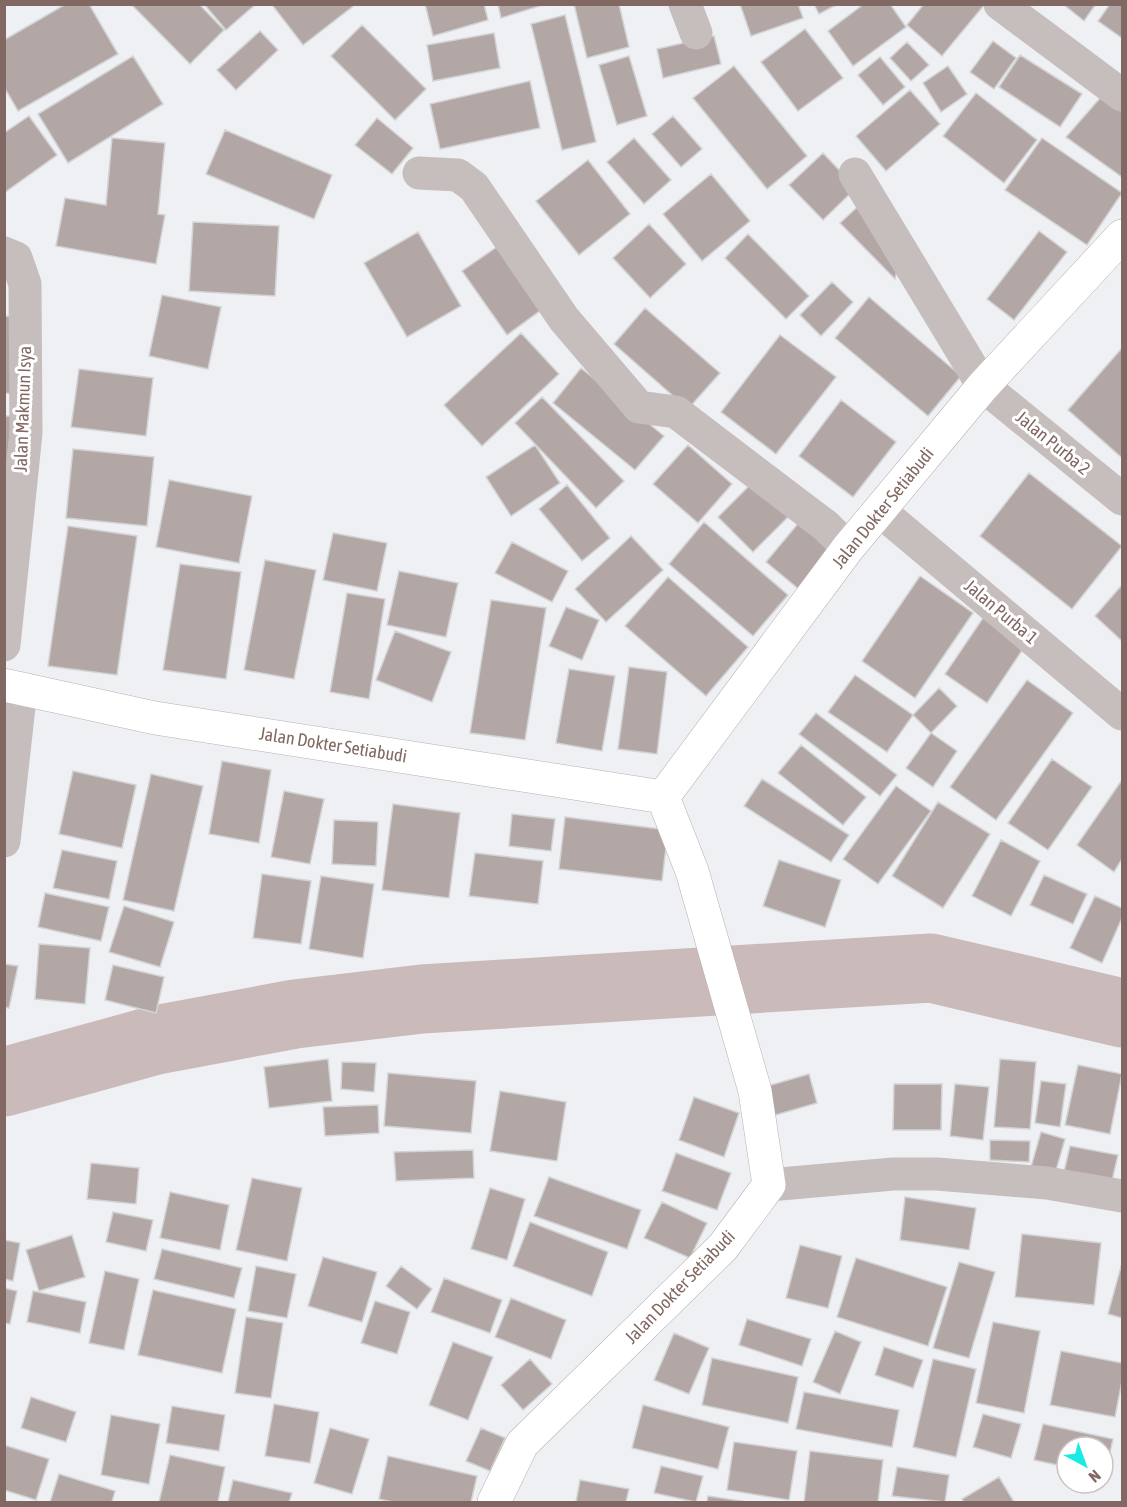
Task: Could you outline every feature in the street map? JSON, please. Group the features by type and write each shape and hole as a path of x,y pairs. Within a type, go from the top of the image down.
{"street":[{"path":"1000,4 1122,95"},
{"path":"419,173 458,175 474,187 564,320 639,407 676,412 826,526 848,548"},
{"name":"Jalan Purba 2","path":"855,174 983,386 1122,499"},
{"name":"Jalan Dokter Setiabudi","path":"13,687 155,718 663,797 848,548 879,510 983,386 1122,236"},
{"name":"Jalan Makmun Isya","path":"4,253 16,258 25,284 26,434 4,645"},
{"name":"Jalan Purba 1","path":"879,510 1122,714"},
{"path":"4,841 13,687"},
{"path":"663,797 692,871 755,1091 769,1185 893,1174 937,1174 1047,1183 1122,1196"},
{"name":"Jalan Dokter Setiabudi","path":"494,1503 522,1444 723,1248 769,1185"}],"building":[{"path":"66,4 89,4 118,54 18,111 4,87 4,40"},
{"path":"131,4 199,4 224,30 190,64"},
{"path":"204,4 256,4 226,30"},
{"path":"276,4 356,4 303,45 273,6"},
{"path":"425,4 484,4 488,20 433,36"},
{"path":"498,4 546,4 501,18"},
{"path":"574,4 619,4 629,47 587,58"},
{"path":"740,4 798,4 803,18 751,36"},
{"path":"814,4 838,4 819,14"},
{"path":"864,4 890,4 906,27 853,66 828,31"},
{"path":"924,4 985,4 942,56 907,25"},
{"path":"1063,4 1096,4 1084,21"},
{"path":"1110,4 1122,4 1122,38 1098,21"},
{"path":"565,15 596,142 562,150 531,24"},
{"path":"362,25 426,89 395,120 331,56"},
{"path":"805,29 843,78 798,111 761,62"},
{"path":"260,31 278,50 236,90 217,70"},
{"path":"494,33 500,68 433,81 427,45"},
{"path":"714,36 721,64 663,78 657,49"},
{"path":"993,41 1016,58 994,89 970,72"},
{"path":"907,42 929,65 911,81 890,58"},
{"path":"1020,55 1082,94 1060,127 999,87"},
{"path":"133,56 163,104 68,163 38,114"},
{"path":"629,56 647,116 617,125 599,65"},
{"path":"880,57 905,87 883,105 858,75"},
{"path":"734,66 807,156 767,189 693,98"},
{"path":"948,66 967,94 941,112 923,83"},
{"path":"530,81 540,128 440,149 430,104"},
{"path":"910,90 940,124 886,171 856,136"},
{"path":"976,93 1037,140 1004,183 943,136"},
{"path":"1101,97 1122,111 1122,177 1066,137"},
{"path":"29,116 57,155 4,193 4,133"},
{"path":"673,116 702,149 681,167 652,134"},
{"path":"377,118 413,148 392,174 355,145"},
{"path":"225,130 332,175 314,219 206,174"},
{"path":"112,138 165,143 158,214 165,215 156,264 56,246 65,198 106,205"},
{"path":"634,138 671,180 644,204 607,162"},
{"path":"1042,138 1122,193 1087,245 1005,190"},
{"path":"823,153 856,188 823,220 789,185"},
{"path":"588,160 630,214 579,255 536,201"},
{"path":"711,174 750,221 702,261 663,214"},
{"path":"865,200 899,261 895,279 840,223"},
{"path":"193,222 279,226 275,296 189,291"},
{"path":"649,224 686,264 650,298 613,258"},
{"path":"1039,231 1067,252 1014,320 987,299"},
{"path":"418,232 461,306 407,337 364,263"},
{"path":"748,234 809,296 786,319 725,258"},
{"path":"504,242 548,305 507,335 462,271"},
{"path":"832,282 853,302 821,336 800,315"},
{"path":"162,295 221,307 208,369 149,356"},
{"path":"869,297 961,376 928,416 835,338"},
{"path":"645,308 720,373 688,409 614,344"},
{"path":"4,316 19,317 14,394 4,393"},
{"path":"521,333 559,374 482,446 444,405"},
{"path":"780,335 836,377 776,454 721,412"},
{"path":"1122,348 1122,456 1121,457 1068,410"},
{"path":"581,368 664,436 635,470 553,403"},
{"path":"79,369 153,378 146,436 71,427"},
{"path":"542,397 624,481 596,508 515,423"},
{"path":"841,400 896,442 853,497 799,456"},
{"path":"4,416 12,416 4,496"},
{"path":"535,445 560,483 511,516 486,477"},
{"path":"688,445 732,484 698,523 653,484"},
{"path":"73,449 154,457 147,526 66,518"},
{"path":"1029,473 1122,546 1072,609 980,536"},
{"path":"759,476 794,511 753,552 718,517"},
{"path":"169,480 252,496 239,563 156,547"},
{"path":"567,485 610,538 582,561 539,509"},
{"path":"801,520 836,549 801,591 766,562"},
{"path":"704,522 788,595 753,636 669,564"},
{"path":"68,526 137,536 117,675 48,666"},
{"path":"333,533 387,543 377,591 323,580"},
{"path":"631,536 663,570 606,622 575,589"},
{"path":"512,542 568,571 552,602 495,573"},
{"path":"265,560 316,570 294,679 244,670"},
{"path":"180,564 241,572 226,679 163,670"},
{"path":"399,571 458,583 446,637 387,625"},
{"path":"920,576 973,613 915,698 862,661"},
{"path":"668,577 748,647 706,696 625,626"},
{"path":"1122,585 1122,641 1095,616"},
{"path":"347,593 385,599 369,699 330,692"},
{"path":"491,600 546,608 525,740 470,733"},
{"path":"566,607 599,620 582,660 549,646"},
{"path":"983,618 1025,646 987,703 945,674"},
{"path":"395,631 451,652 432,702 376,680"},
{"path":"629,667 667,672 657,754 618,749"},
{"path":"569,669 615,676 602,751 556,743"},
{"path":"855,675 913,715 887,752 828,712"},
{"path":"1027,680 1073,713 996,820 950,787"},
{"path":"939,688 957,706 931,733 913,715"},
{"path":"816,713 897,775 880,796 799,734"},
{"path":"931,733 957,751 933,787 906,768"},
{"path":"801,745 866,797 843,825 778,773"},
{"path":"1052,759 1092,787 1048,850 1008,823"},
{"path":"222,761 271,770 259,843 209,834"},
{"path":"73,771 136,785 122,848 59,834"},
{"path":"151,774 203,786 174,911 123,900"},
{"path":"762,779 849,835 831,862 744,806"},
{"path":"1122,780 1122,859 1114,872 1077,845"},
{"path":"896,786 931,811 878,884 843,859"},
{"path":"284,791 324,799 310,864 271,857"},
{"path":"938,802 990,834 943,908 892,876"},
{"path":"393,804 460,813 449,898 382,890"},
{"path":"512,814 555,819 551,851 509,846"},
{"path":"565,817 668,830 662,881 559,869"},
{"path":"334,820 378,822 376,866 332,864"},
{"path":"1001,840 1040,861 1011,916 972,896"},
{"path":"62,850 117,861 109,899 53,888"},
{"path":"475,853 543,861 538,904 469,896"},
{"path":"779,860 841,880 825,927 763,906"},
{"path":"262,874 311,881 301,944 253,938"},
{"path":"1044,875 1087,894 1073,924 1030,905"},
{"path":"321,876 374,884 363,958 309,949"},
{"path":"45,893 109,907 101,941 38,927"},
{"path":"1095,896 1122,908 1122,918 1102,963 1070,948"},
{"path":"124,906 174,922 160,967 109,952"},
{"path":"39,944 90,948 85,1004 35,999"},
{"path":"4,964 18,966 9,1008 4,1007"},
{"path":"113,965 164,977 156,1013 105,1000"},
{"path":"328,1059 332,1101 269,1108 264,1067"},
{"path":"1000,1059 1036,1062 1030,1129 994,1127"},
{"path":"342,1062 376,1063 374,1092 341,1089"},
{"path":"1078,1065 1122,1074 1110,1134 1065,1125"},
{"path":"388,1073 476,1081 471,1133 384,1126"},
{"path":"809,1074 817,1103 772,1116 764,1087"},
{"path":"1041,1081 1066,1084 1060,1127 1035,1123"},
{"path":"894,1084 942,1084 941,1130 893,1130"},
{"path":"955,1084 989,1087 983,1140 950,1136"},
{"path":"500,1091 566,1102 557,1161 490,1151"},
{"path":"694,1097 739,1113 724,1157 679,1140"},
{"path":"378,1105 379,1133 325,1136 323,1107"},
{"path":"1041,1132 1065,1139 1053,1181 1029,1174"},
{"path":"990,1140 1030,1141 1029,1162 990,1160"},
{"path":"1070,1146 1118,1155 1111,1185 1063,1176"},
{"path":"473,1150 474,1178 396,1181 394,1152"},
{"path":"676,1153 731,1173 717,1210 662,1191"},
{"path":"91,1163 139,1168 136,1204 87,1199"},
{"path":"549,1177 641,1210 627,1249 534,1216"},
{"path":"252,1178 302,1188 287,1261 236,1250"},
{"path":"490,1188 525,1199 507,1260 471,1249"},
{"path":"170,1192 229,1205 220,1250 160,1238"},
{"path":"905,1197 976,1208 969,1250 900,1240"},
{"path":"662,1202 707,1223 690,1258 644,1238"},
{"path":"113,1212 153,1220 146,1251 106,1242"},
{"path":"530,1222 608,1252 592,1296 513,1266"},
{"path":"1022,1234 1101,1243 1094,1305 1015,1297"},
{"path":"72,1235 85,1277 39,1291 26,1250"},
{"path":"4,1240 20,1243 13,1281 4,1279"},
{"path":"800,1245 842,1256 828,1308 786,1298"},
{"path":"162,1249 242,1268 234,1298 154,1279"},
{"path":"323,1257 377,1272 362,1322 308,1306"},
{"path":"856,1258 947,1287 928,1346 837,1317"},
{"path":"959,1262 995,1272 969,1358 933,1348"},
{"path":"1122,1263 1122,1318 1108,1314"},
{"path":"256,1266 296,1274 287,1318 248,1311"},
{"path":"401,1266 432,1289 417,1309 386,1286"},
{"path":"105,1271 139,1279 124,1350 89,1343"},
{"path":"444,1278 502,1300 490,1333 431,1312"},
{"path":"4,1288 17,1291 10,1324 4,1323"},
{"path":"153,1290 236,1309 222,1373 138,1355"},
{"path":"33,1291 86,1302 80,1333 27,1322"},
{"path":"511,1298 566,1320 551,1359 495,1337"},
{"path":"375,1301 410,1312 397,1354 361,1343"},
{"path":"246,1317 283,1323 271,1398 235,1393"},
{"path":"747,1319 811,1339 802,1366 739,1345"},
{"path":"993,1322 1040,1331 1024,1413 976,1403"},
{"path":"835,1331 861,1342 840,1394 813,1382"},
{"path":"674,1333 709,1348 689,1394 654,1380"},
{"path":"453,1342 493,1357 468,1420 429,1405"},
{"path":"884,1347 923,1360 913,1388 875,1375"},
{"path":"1061,1351 1122,1363 1122,1381 1115,1417 1050,1405"},
{"path":"712,1358 798,1377 788,1423 702,1405"},
{"path":"530,1359 552,1384 523,1410 501,1385"},
{"path":"933,1359 976,1369 956,1457 913,1447"},
{"path":"804,1392 899,1410 892,1447 796,1429"},
{"path":"31,1397 76,1412 66,1442 21,1428"},
{"path":"274,1404 319,1412 310,1463 265,1456"},
{"path":"643,1405 729,1427 718,1469 632,1448"},
{"path":"172,1406 225,1415 219,1451 166,1443"},
{"path":"983,1414 1021,1424 1011,1458 973,1447"},
{"path":"111,1415 160,1424 149,1484 101,1475"},
{"path":"1043,1424 1094,1435 1055,1435 1055,1464 1034,1460"},
{"path":"330,1428 369,1439 352,1494 314,1483"},
{"path":"481,1428 505,1438 490,1471 466,1461"},
{"path":"734,1442 797,1451 789,1500 727,1490"},
{"path":"4,1445 49,1459 36,1500 4,1490"},
{"path":"810,1451 883,1460 878,1502 804,1502"},
{"path":"170,1455 225,1467 218,1502 159,1502"},
{"path":"388,1456 477,1476 471,1502 393,1502 379,1499"},
{"path":"661,1466 703,1476 696,1502 654,1493"},
{"path":"897,1467 949,1475 945,1502 892,1496"},
{"path":"59,1474 115,1491 112,1502 50,1502"},
{"path":"999,1477 1014,1502 964,1502 962,1499"},
{"path":"233,1480 292,1493 289,1502 228,1502"},
{"path":"580,1480 629,1489 626,1502 576,1502"},
{"path":"708,1496 748,1502 707,1502"}],"waterway":[{"path":"4,1082 156,1040 295,1014 422,999 931,968 1122,1013"}]}
